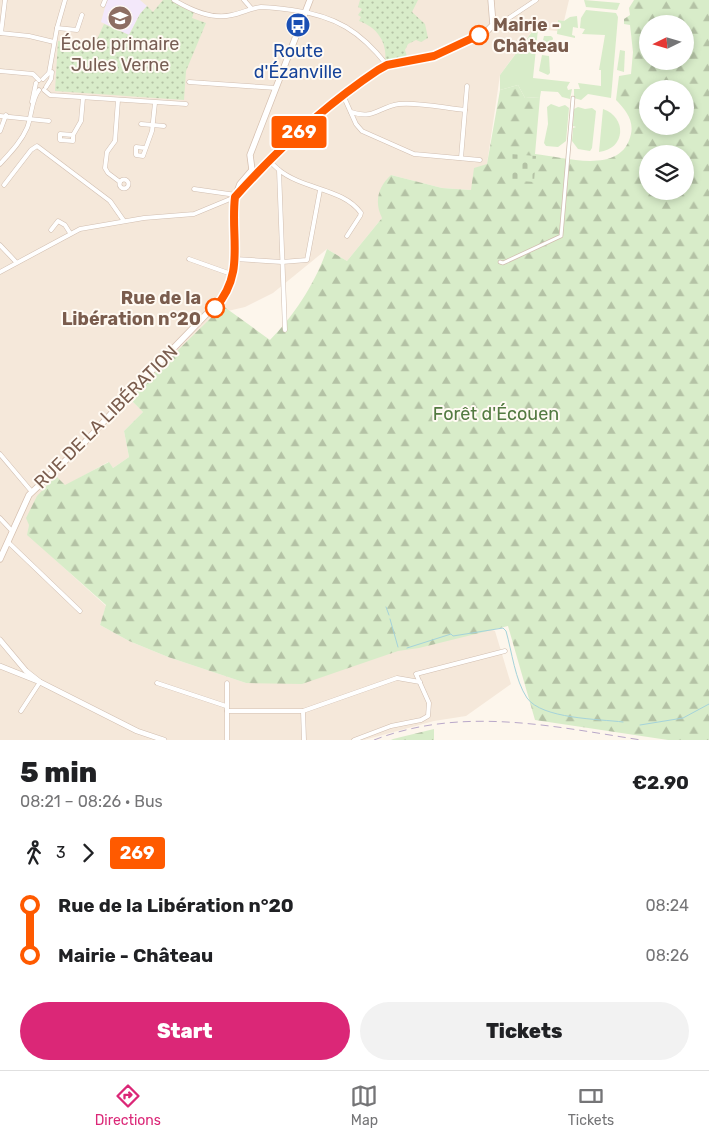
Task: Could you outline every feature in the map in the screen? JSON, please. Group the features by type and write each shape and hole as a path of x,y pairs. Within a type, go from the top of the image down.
{"main road":[{"path":"235,196 240,184 251,172 250,155 310,0"},
{"path":"235,196 268,160 343,94 387,65 434,56 486,32 493,25 491,0"},
{"name":"RUE DE LA LIBÉRATION","path":"1,555 32,492 84,443 212,310 228,290 234,275 235,196"}],"street":[{"path":"4,0 0,33 29,36 54,42"},
{"path":"32,112 32,92 39,80 49,73 57,28 65,0"},
{"path":"103,5 105,0"},
{"path":"174,0 200,12 217,16 232,15 250,8 269,7 305,12 342,23 374,48 387,65"},
{"path":"244,0 250,8"},
{"path":"493,25 506,20 536,0"},
{"path":"57,28 77,30 82,15"},
{"path":"0,164 21,139 31,118 35,95 51,79 54,42"},
{"path":"0,71 33,74 39,80 43,89 50,95 186,104"},
{"path":"39,80 47,83 43,89"},
{"path":"189,82 276,88"},
{"path":"461,158 467,86"},
{"path":"343,94 362,131 414,154 480,160"},
{"path":"74,135 81,121 83,98"},
{"path":"500,262 503,263 561,236 573,98"},
{"path":"118,100 115,141 107,152 105,168 108,173 120,182"},
{"path":"144,148 153,125 155,103"},
{"path":"351,112 362,116 370,115 399,104 465,110"},
{"path":"0,116 49,121"},
{"path":"0,131 6,116"},
{"path":"140,124 164,126"},
{"path":"4,185 31,150 37,146 110,201 124,221"},
{"path":"268,160 279,170 301,184 340,196 355,205 361,213 347,236"},
{"path":"252,166 261,167"},
{"path":"279,170 285,330"},
{"path":"194,188 235,196"},
{"path":"235,259 282,262 307,260 320,190"},
{"path":"0,272 70,232 115,222 194,214 235,196"},
{"path":"115,222 116,209"},
{"path":"51,230 58,221 65,225 70,232"},
{"path":"0,245 16,262"},
{"path":"189,259 234,275"},
{"path":"0,454 32,492"},
{"path":"0,518 12,531"},
{"path":"8,542 80,612"},
{"path":"0,640 26,671 40,682"},
{"path":"354,740 391,726 421,720 428,716 429,703 416,674 505,651"},
{"path":"0,666 40,682 137,731 164,740"},
{"path":"14,672 26,671"},
{"path":"227,711 303,711 397,678 420,682"},
{"path":"21,711 40,682"},
{"path":"157,683 226,706"},
{"path":"227,683 227,740"},
{"path":"303,711 304,740"}],"shaded area":[{"path":"0,0 569,0 564,21 558,20 557,31 538,29 530,34 500,75 487,164 471,190 442,188 391,175 382,218 347,261 327,249 273,293 245,307 215,314 129,398 143,412 124,431 129,457 113,468 108,462 65,486 55,477 29,525 28,535 106,606 100,625 129,641 168,657 246,683 470,621 495,631 511,684 466,716 434,721 364,740 0,740"},
{"name":"École primaire Jules Verne","path":"107,0 140,0 147,6 140,14 129,35 101,22"}],"green space":[{"path":"163,0 172,0 194,12 192,18 206,23 186,71 184,100 55,91 58,41 94,46 104,24 129,35 140,14 147,6 153,12"},
{"path":"360,0 418,0 412,12 425,24 428,38 421,42 416,40 408,44 405,50 408,60 392,64 385,62 385,48 380,37 371,27 359,21 361,17 358,15 362,9 358,7"},
{"path":"584,0 620,3 617,10 586,7"},
{"name":"Forêt d'Écouen","path":"634,0 709,0 709,740 668,740 535,720 508,626 419,648 398,651 302,684 246,683 168,657 129,641 100,625 106,605 27,535 29,525 26,518 37,496 56,476 65,485 109,462 113,468 129,457 124,431 143,412 129,398 223,306 270,340 279,331 303,298 317,274 327,249 347,261 382,218 378,206 380,190 391,175 442,188 471,190 474,168 487,164 500,90 518,85 525,98 540,97 535,154 576,160 605,160 616,155 626,147 631,134 631,124 623,107 616,100 619,76 631,74 633,52 630,25 624,24 624,19 630,15 629,8"},
{"path":"586,10 616,13 618,17 611,98 588,94 581,100 574,98 574,89 580,89 578,83 601,86 601,70 599,70 605,35 582,34 585,29 580,28 581,18"},
{"path":"577,16 578,28 573,27 572,35 575,38 557,34 558,20 564,21 570,17"},
{"path":"534,29 538,29 533,78 570,82 567,87 568,90 572,89 570,99 562,97 558,92 541,91 540,97 525,98 518,85 500,90 500,75"},
{"path":"544,36 551,36 553,38 550,52 541,49"},
{"path":"620,50 625,51 624,72 617,70"},
{"path":"542,55 549,56 550,73 548,75 539,71"},
{"path":"551,104 559,107 565,105 569,108 566,141 558,147 546,146 544,143 548,124 547,107"},
{"path":"578,107 592,108 596,111 592,148 590,151 578,149 572,141 573,128 576,127 573,126 574,109"},
{"path":"603,109 611,113 616,119 620,132 614,145 608,150 599,152"},
{"path":"510,154 536,156 534,182 508,180"},
{"path":"434,729 434,740 391,740 393,739"}],"waterway":[{"path":"386,607 389,615"},
{"path":"390,619 398,647"},
{"path":"407,648 451,634 453,636 503,628 506,631 514,666 523,691 534,705 572,717 623,722"},
{"path":"640,725 683,718 709,704"}],"railway":[{"path":"374,740 407,730 473,721 540,725 641,740"}],"bus line":[{"name":"269","path":"215,308 228,290 235,269 235,197 268,160 327,107 378,70 387,65 421,60 446,52 479,35"}],"place":[{"name":"École primaire Jules Verne","path":"120,18"},
{"name":"Route d'Ézanville","path":"298,25"},
{"name":"Mairie - Château","path":"479,35"},
{"name":"Rue de la Libération n°20","path":"215,308"}]}
